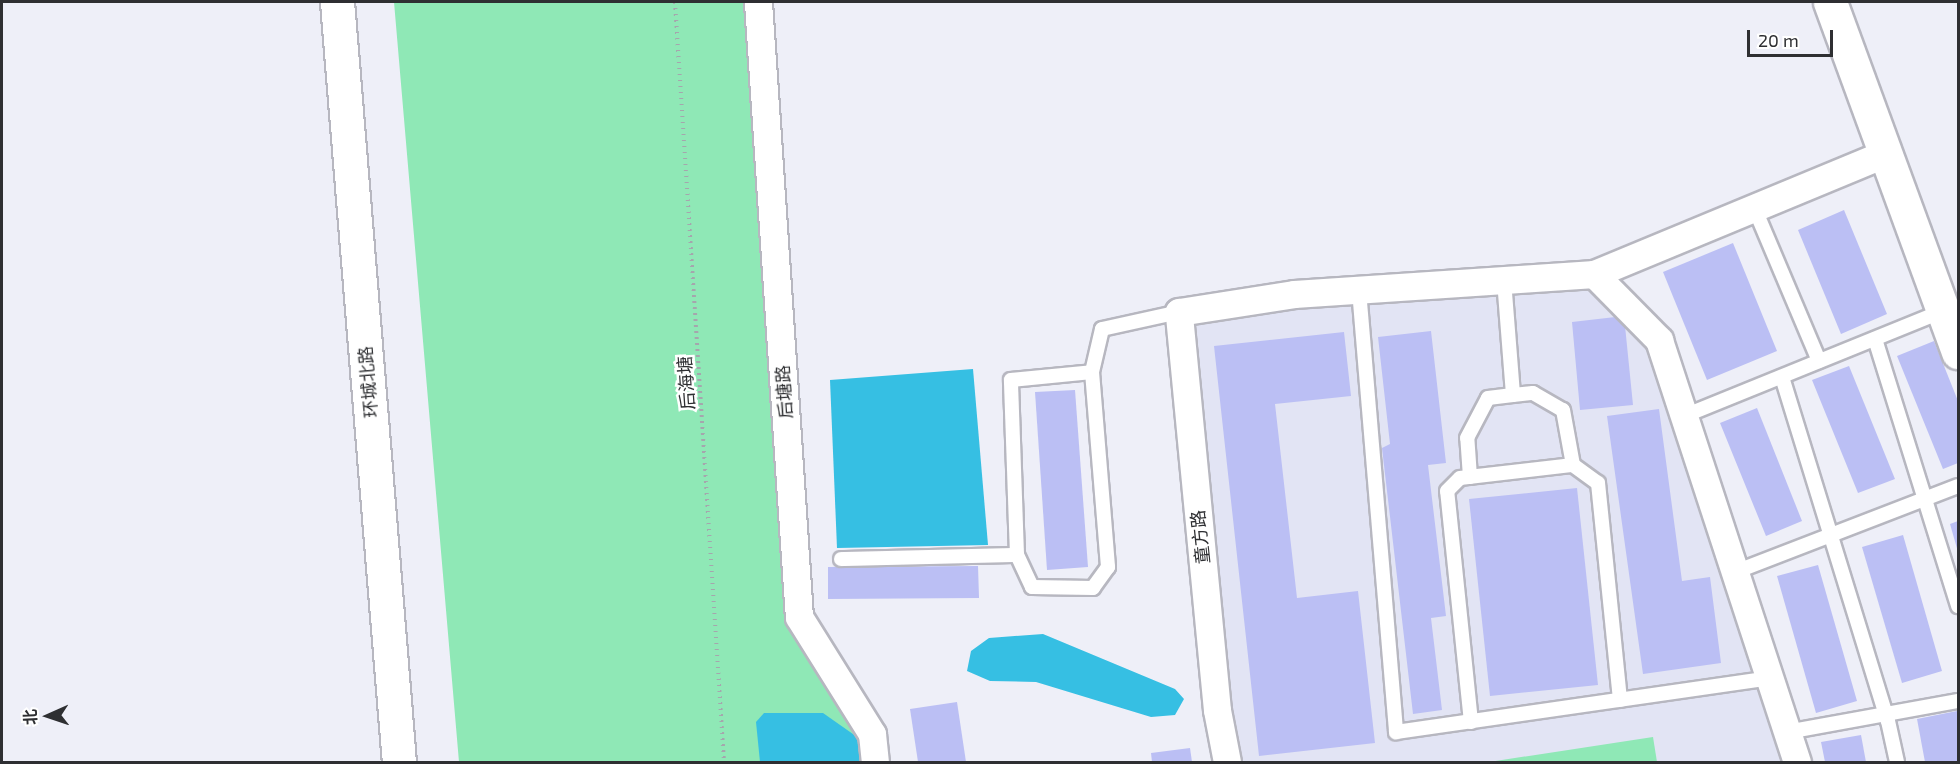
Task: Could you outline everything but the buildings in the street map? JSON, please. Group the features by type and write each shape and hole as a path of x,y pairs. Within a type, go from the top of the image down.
{"street":[{"name":"环城北路","path":"337,2 399,762"},
{"name":"后塘路","path":"758,2 799,617 872,734 875,762"},
{"path":"1830,2 1959,351"},
{"path":"1179,312 1294,294 1594,274 1886,153"},
{"path":"1594,274 1659,340 1797,762"},
{"name":"童方路","path":"1179,312 1217,710 1227,762"}],"lane":[{"path":"1754,207 1819,361"},
{"path":"1504,280 1513,395"},
{"path":"1359,290 1396,732 1769,678"},
{"path":"1684,416 1943,310"},
{"path":"1092,372 1011,380 1017,555 1032,587 1094,588 1108,567 1092,372 1102,329 1179,312"},
{"path":"1875,339 1959,606"},
{"path":"1782,376 1886,714 1897,762"},
{"path":"1470,477 1467,438 1488,398 1513,395 1533,393 1563,410 1573,465"},
{"path":"1471,722 1447,491 1460,478 1573,465 1598,483 1620,700"},
{"path":"1735,572 1959,486"},
{"path":"841,559 1017,555"},
{"path":"1787,732 1959,701"}],"path":[{"name":"后海塘","path":"675,2 724,762"}],"shaded area":[{"path":"1594,274 1659,340 1797,762 1227,762 1179,312"}],"green space":[{"path":"394,2 760,2 799,617 875,762 459,762"},
{"path":"1653,737 1657,762 1489,762"}],"water":[{"path":"973,369 988,545 837,548 830,380"},
{"path":"1043,634 1175,689 1184,699 1175,715 1151,717 1036,682 990,681 967,671 971,651 989,638"},
{"path":"764,713 823,713 860,739 861,762 760,762 756,722"}]}
